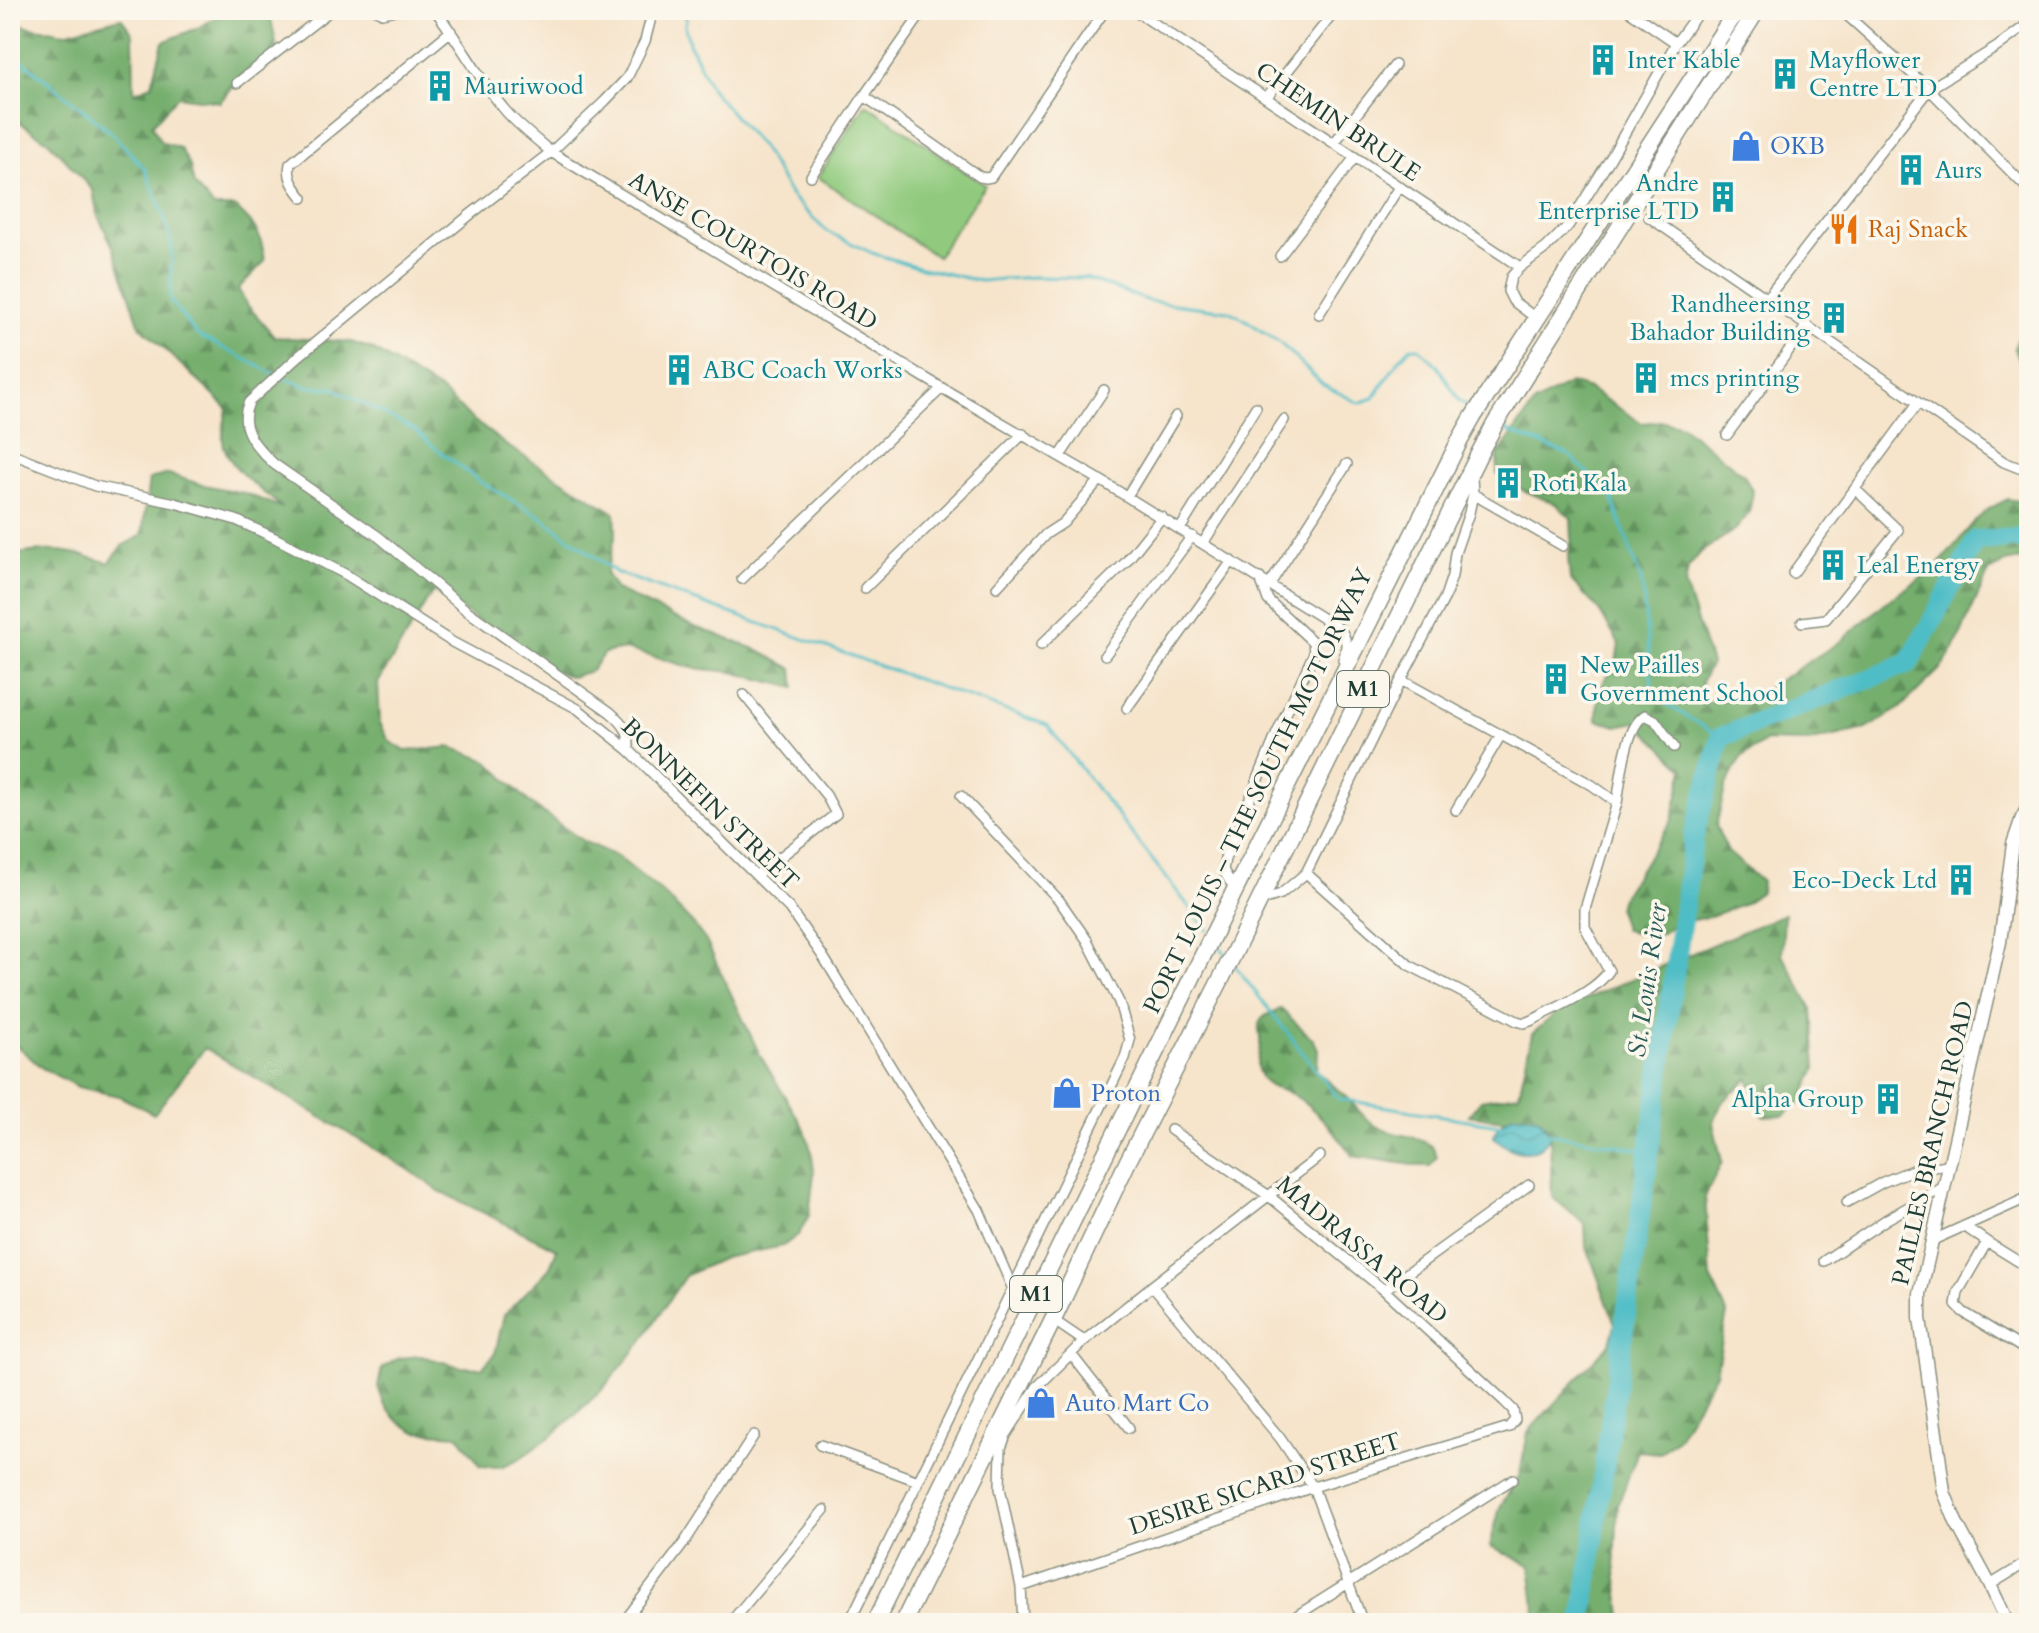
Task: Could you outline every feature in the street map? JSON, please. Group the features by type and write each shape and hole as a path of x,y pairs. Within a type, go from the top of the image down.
{"highway":[{"name":"PORT LOUIS – THE SOUTH MOTORWAY","path":"875,1623 1460,440 1737,10"},
{"name":"PORT LOUIS – THE SOUTH MOTORWAY","path":"903,1623 1480,452 1757,10"}],"main road":[{"name":"PAILLES BRANCH ROAD","path":"2008,1623 1944,1492 1920,1318 1920,1294 2000,942 2013,844 2029,805"}],"street":[{"path":"237,83 331,10"},
{"path":"377,10 382,13 395,10"},
{"name":"ANSE COURTOIS ROAD","path":"435,10 506,112 551,152 1162,517 1340,629"},
{"path":"629,750 629,732 610,712 466,610 379,537 261,452 244,422 244,412 257,393 299,356 551,152 627,78 645,41 653,10"},
{"path":"811,176 924,10"},
{"path":"864,96 980,177 991,177 1105,10"},
{"name":"CHEMIN BRULE","path":"1134,10 1520,267"},
{"path":"1266,98 1336,10"},
{"path":"1628,10 1676,43"},
{"path":"1537,319 1513,301 1508,291 1511,277 1568,226 1676,43 1700,10"},
{"path":"1841,10 1929,89 2029,190"},
{"path":"1767,298 1929,89 1997,47 2029,23"},
{"path":"303,198 291,183 290,164 451,31"},
{"path":"1334,143 1395,65"},
{"path":"1280,256 1355,157"},
{"path":"1319,314 1399,187"},
{"path":"1649,217 2004,462 2019,468 2029,460"},
{"path":"1727,435 1806,327"},
{"path":"742,579 942,388"},
{"path":"1060,456 1104,390"},
{"path":"1793,573 1918,403"},
{"path":"1180,529 1256,407"},
{"path":"1127,496 1176,416"},
{"path":"1203,543 1284,420"},
{"path":"865,588 1023,434"},
{"name":"BONNEFIN STREET","path":"10,453 95,486 175,503 236,520 262,532 345,574 452,642 578,709 629,750 789,908 816,945 979,1210 1012,1287 1029,1308"},
{"path":"1270,584 1347,464"},
{"path":"1259,901 1281,894 1306,873 1445,597 1473,494 1471,469"},
{"path":"997,587 1046,534 1063,523 1100,480"},
{"path":"1802,622 1826,619 1898,530 1855,489"},
{"path":"1473,494 1563,546"},
{"path":"1041,645 1126,562 1162,517"},
{"path":"1105,655 1192,536"},
{"path":"1127,708 1232,561"},
{"path":"1235,890 1223,870 1225,859 1314,653 1313,642 1268,600 1260,578"},
{"path":"1340,629 1356,629 1374,611"},
{"path":"1331,698 1347,649 1346,637 1340,629"},
{"path":"1401,680 1592,785 1617,803"},
{"path":"744,695 826,795 836,814 757,875"},
{"path":"1306,873 1409,965 1524,1023 1593,988 1609,971 1585,927 1585,909 1617,803 1630,736 1639,718 1645,715 1655,720 1674,747"},
{"path":"1456,810 1501,735"},
{"path":"849,1623 1125,1058 1130,1040 1119,1002 1087,940 1059,900 961,796"},
{"name":"MADRASSA ROAD","path":"1171,1130 1269,1196 1384,1290 1504,1401 1515,1415"},
{"path":"1023,1623 1021,1587 1000,1488 1001,1448 1006,1435 1037,1387 1084,1341 1320,1156"},
{"path":"1847,1202 1915,1169 1949,1165"},
{"path":"1384,1290 1529,1185"},
{"path":"1824,1261 1887,1219 1944,1187"},
{"path":"1931,1241 2029,1197"},
{"path":"1964,1226 2029,1268"},
{"path":"1987,1242 1958,1292 1956,1305 2029,1352"},
{"path":"1152,1286 1280,1438 1313,1487 1363,1623"},
{"path":"1053,1320 1084,1341"},
{"path":"1071,1354 1129,1428"},
{"name":"DESIRE SICARD STREET","path":"1021,1587 1313,1487 1509,1427 1515,1415"},
{"path":"623,1623 684,1543 754,1435"},
{"path":"820,1445 918,1481"},
{"path":"1285,1623 1513,1479"},
{"path":"730,1623 824,1510"},
{"path":"1990,1585 2029,1561"}],"green space":[{"path":"226,10 272,10 270,14 278,53 245,72 220,102 178,96 152,125 161,142 180,148 190,166 194,185 214,207 235,207 256,230 265,261 238,289 248,306 275,337 351,342 372,349 441,391 506,445 615,513 616,534 606,573 616,590 695,627 753,648 793,669 795,688 732,672 693,668 625,649 604,653 591,671 571,677 552,670 433,591 378,683 380,723 389,741 406,751 451,747 488,761 531,804 583,841 618,857 664,894 693,924 706,941 760,1055 805,1130 812,1154 814,1174 809,1215 799,1234 783,1246 723,1258 685,1276 640,1344 602,1390 553,1435 519,1459 501,1467 481,1466 458,1435 416,1432 399,1422 385,1406 378,1387 382,1368 399,1358 421,1356 461,1367 482,1368 495,1354 504,1315 549,1269 557,1249 439,1191 408,1169 205,1048 154,1114 119,1096 78,1087 42,1068 10,1040 10,556 60,551 109,563 122,546 142,535 149,479 169,474 244,493 283,508 246,478 230,459 223,440 227,408 140,326 113,247 97,214 93,190 49,142 10,116 10,15 25,26 64,33 121,18 133,34 134,92 152,85 163,42 200,27"},
{"path":"866,104 985,185 937,257 818,177"},
{"path":"2022,330 2029,331 2029,389 2019,387 2022,368 2014,348"},
{"path":"1570,383 1589,389 1642,423 1663,421 1682,426 1744,475 1753,492 1749,513 1736,529 1701,552 1688,568 1685,586 1711,664 1701,682 1703,702 1741,698 1761,692 1841,641 1886,602 1936,568 1975,521 1990,508 2008,499 2029,503 2029,558 2005,562 1988,573 1954,649 1942,667 1899,709 1866,729 1807,742 1766,741 1741,758 1726,785 1716,826 1728,852 1762,882 1761,892 1745,903 1708,917 1677,923 1660,934 1652,929 1633,933 1624,929 1618,909 1620,900 1672,820 1684,769 1636,722 1617,726 1597,720 1598,700 1604,681 1616,664 1619,644 1598,609 1570,579 1571,518 1556,504 1516,487 1497,474 1498,454 1535,403"},
{"path":"1784,914 1782,954 1812,1009 1816,1069 1800,1103 1784,1115 1763,1116 1748,1078 1721,1104 1713,1123 1722,1162 1705,1197 1711,1278 1727,1313 1716,1373 1677,1439 1660,1453 1638,1451 1618,1505 1615,1564 1623,1623 1537,1623 1530,1565 1490,1546 1500,1507 1520,1474 1528,1432 1610,1343 1615,1324 1586,1245 1585,1224 1552,1197 1550,1137 1546,1124 1513,1115 1504,1120 1469,1115 1481,1100 1519,1094 1532,1034 1561,1009"},
{"path":"1281,1009 1313,1039 1318,1049 1317,1071 1372,1123 1429,1145 1437,1158 1430,1166 1353,1156 1310,1107 1292,1094 1264,1081 1257,1067 1259,1023"}],"water":[{"path":"1513,1115 1527,1115 1541,1120 1550,1137 1530,1152 1508,1147 1494,1137 1498,1127"}],"waterway":[{"path":"687,10 685,27 689,43 711,89 765,152 791,196 826,231 872,253 980,281 1032,277 1086,278 1149,301 1228,311 1280,343 1323,385 1359,403 1374,398 1398,361 1411,347 1419,348 1437,365 1459,400 1471,408"},
{"path":"10,51 112,133 145,169 164,216 172,248 170,300 197,335 274,374"},
{"path":"281,377 309,387 333,388 415,430 479,481 538,515 617,573 1047,725 1208,931"},
{"path":"1501,426 1569,455 1611,495 1642,583 1652,687 1669,706 1721,737"},
{"name":"St. Louis River","path":"1582,1623 1694,835 1721,737 1909,663 1976,540 2029,538"},
{"path":"1215,940 1225,953"},
{"path":"1235,966 1339,1099 1504,1126"},
{"path":"1547,1133 1650,1151"}],"place":[{"name":"Inter Kable","path":"1603,60"},
{"name":"Mayflower Centre LTD","path":"1785,74"},
{"name":"Mauriwood","path":"440,86"},
{"name":"OKB","path":"1746,146"},
{"name":"Aurs","path":"1911,170"},
{"name":"Andre Enterprise LTD","path":"1723,197"},
{"name":"Raj Snack","path":"1844,229"},
{"name":"Randheersing Bahador Building","path":"1834,318"},
{"name":"ABC Coach Works","path":"679,370"},
{"name":"mcs printing","path":"1646,378"},
{"name":"Roti Kala","path":"1508,483"},
{"name":"Leal Energy","path":"1833,565"},
{"name":"New Pailles Government School","path":"1556,679"},
{"name":"Eco-Deck Ltd","path":"1961,880"},
{"name":"Proton","path":"1067,1093"},
{"name":"Alpha Group","path":"1888,1099"},
{"name":"Auto Mart Co","path":"1041,1403"}]}
